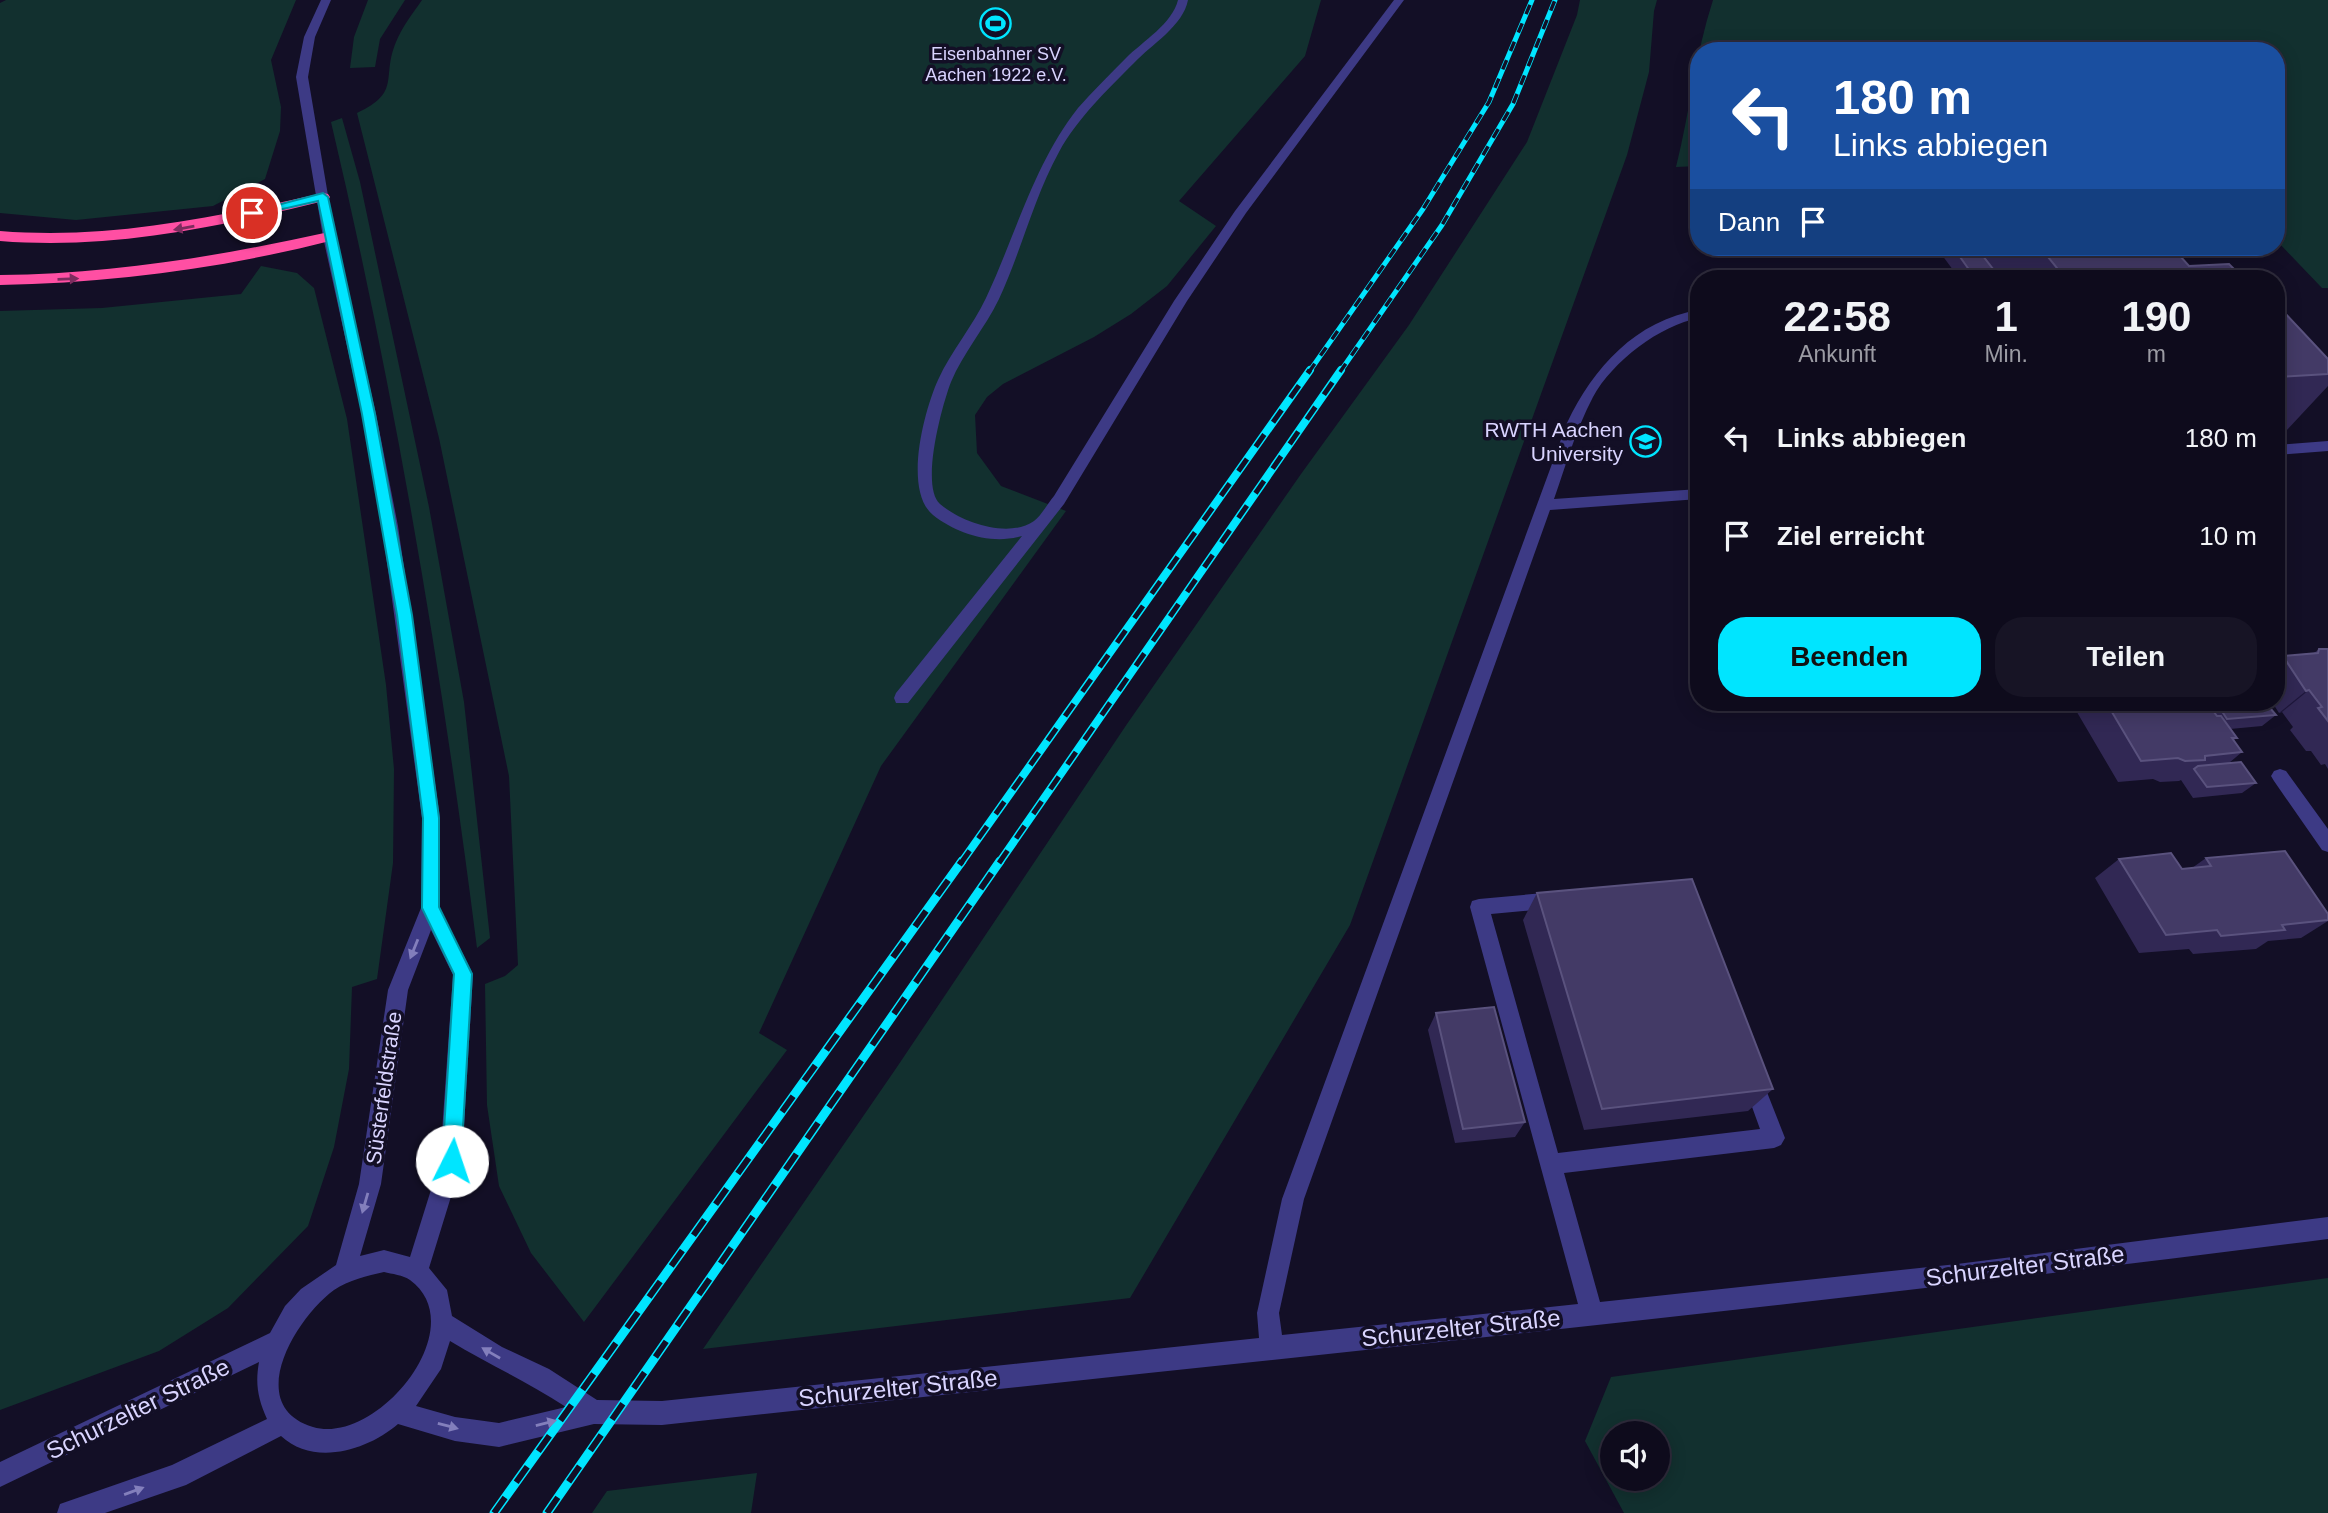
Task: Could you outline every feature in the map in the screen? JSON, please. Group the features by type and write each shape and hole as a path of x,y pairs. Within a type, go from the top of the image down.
{"highway":[{"path":"0,236 71,239 154,233 323,197"},
{"path":"0,280 100,278 161,271 330,237"}],"street":[{"name":"Süsterfeldstraße","path":"326,0 311,27 302,77 330,237 369,414 404,615 431,818 430,908 398,990 370,1184 345,1271"},
{"path":"1037,526 1009,534 977,531 950,520 930,504 923,480 934,413 945,380 992,300 1053,152 1083,110 1130,60 1171,22 1181,9 1183,0"},
{"path":"902,698 1059,500 1181,301 1241,211 1399,0"},
{"path":"1272,1349 1268,1313 1293,1199 1574,423 1593,386 1649,331 1690,315"},
{"path":"2285,449 2328,446"},
{"path":"1544,505 1690,495"},
{"path":"2280,776 2328,844"},
{"path":"1573,898 1479,907 1592,1314"},
{"name":"Süsterfeldstraße","path":"417,1271 452,1161 463,974 430,908"},
{"path":"1552,1164 1774,1138 1745,1059"},
{"name":"Schurzelter Straße","path":"398,1412 455,1429 499,1435 594,1412 662,1413 1272,1349 1944,1276 2328,1228"},
{"path":"384,1261 417,1271 436,1293 443,1323 431,1368 398,1412 367,1432 334,1442 304,1439 281,1424 269,1400 268,1372 276,1342 303,1300 345,1271 384,1261"},
{"path":"443,1323 494,1355 541,1377 594,1412"},
{"name":"Schurzelter Straße","path":"0,1475 276,1342"},
{"path":"69,1513 177,1476 281,1424"}],"green space":[{"path":"6,0 296,0 271,60 281,107 280,131 265,179 213,206 76,220 0,213 0,3"},
{"path":"368,0 405,0 380,39 375,67 350,68 354,37"},
{"path":"422,0 1321,0 1305,56 1179,201 1216,226 1167,286 1131,314 1094,337 1003,384 987,397 975,415 977,453 1001,486 1066,511 881,766 759,1033 787,1050 584,1322 531,1253 499,1186 487,1105 485,984 505,976 518,965 509,776 439,438 357,113 380,98 385,91 396,42"},
{"path":"1580,0 1657,0 1649,72 1627,155 1350,925 1130,1298 703,1349 897,1067 1127,724 1301,474 1409,325 1527,142 1577,15"},
{"path":"1713,0 2328,0 2328,288 2322,288 2285,249 2285,42 1702,42"},
{"path":"1690,100 1690,166 1676,167"},
{"path":"342,118 360,182 429,507 464,702 490,938 477,948 415,533 376,326 331,122"},
{"path":"261,266 297,273 314,288 347,419 386,685 394,769 393,863 377,979 352,987 349,1069 334,1147 308,1226 228,1308 159,1351 0,1410 0,311 102,308 241,294"},
{"path":"2328,1278 2328,1513 1624,1513 1612,1491 1670,1491 1670,1421 1600,1421 1600,1469 1585,1441 1611,1377"},
{"path":"757,1473 751,1513 592,1513 607,1491"}],"building":[{"path":"1959,256 1983,256 1993,269 1982,270 1969,270"},
{"path":"2047,256 2180,256 2189,266 2229,264 2235,270 2059,270"},
{"path":"2285,313 2328,359 2328,374 2285,377"},
{"path":"2319,649 2328,649 2328,721 2318,708 2322,707 2309,690 2306,691 2285,659 2285,656 2318,653"},
{"path":"2111,711 2213,711 2217,716 2221,716 2237,738 2232,738 2242,752 2205,756 2205,760 2185,761 2178,758 2141,761"},
{"path":"2222,711 2273,711 2276,715 2227,719"},
{"path":"2241,762 2256,783 2207,787 2194,769 2198,766"},
{"path":"2285,851 2328,914 2328,920 2282,925 2285,930 2221,936 2217,930 2166,935 2119,859 2171,853 2182,869 2211,866 2206,858"},
{"path":"1692,879 1773,1089 1602,1109 1537,893"},
{"path":"1494,1007 1525,1122 1463,1129 1436,1013"}],"railway":[{"path":"1309,372 1423,209 1489,102 1532,0"},
{"path":"1340,372 1442,225 1513,104 1555,0"},
{"path":"961,863 1310,370"},
{"path":"999,863 1341,370"},
{"path":"494,1513 962,861"},
{"path":"547,1513 1000,861"}],"place":[{"name":"Eisenbahner SV Aachen 1922 e.V.","path":"996,23"},
{"name":"RWTH Aachen University","path":"1646,442"}],"route":[{"path":"252,213 323,197 369,414 404,615 431,818 430,908 463,974 452,1161"}]}
